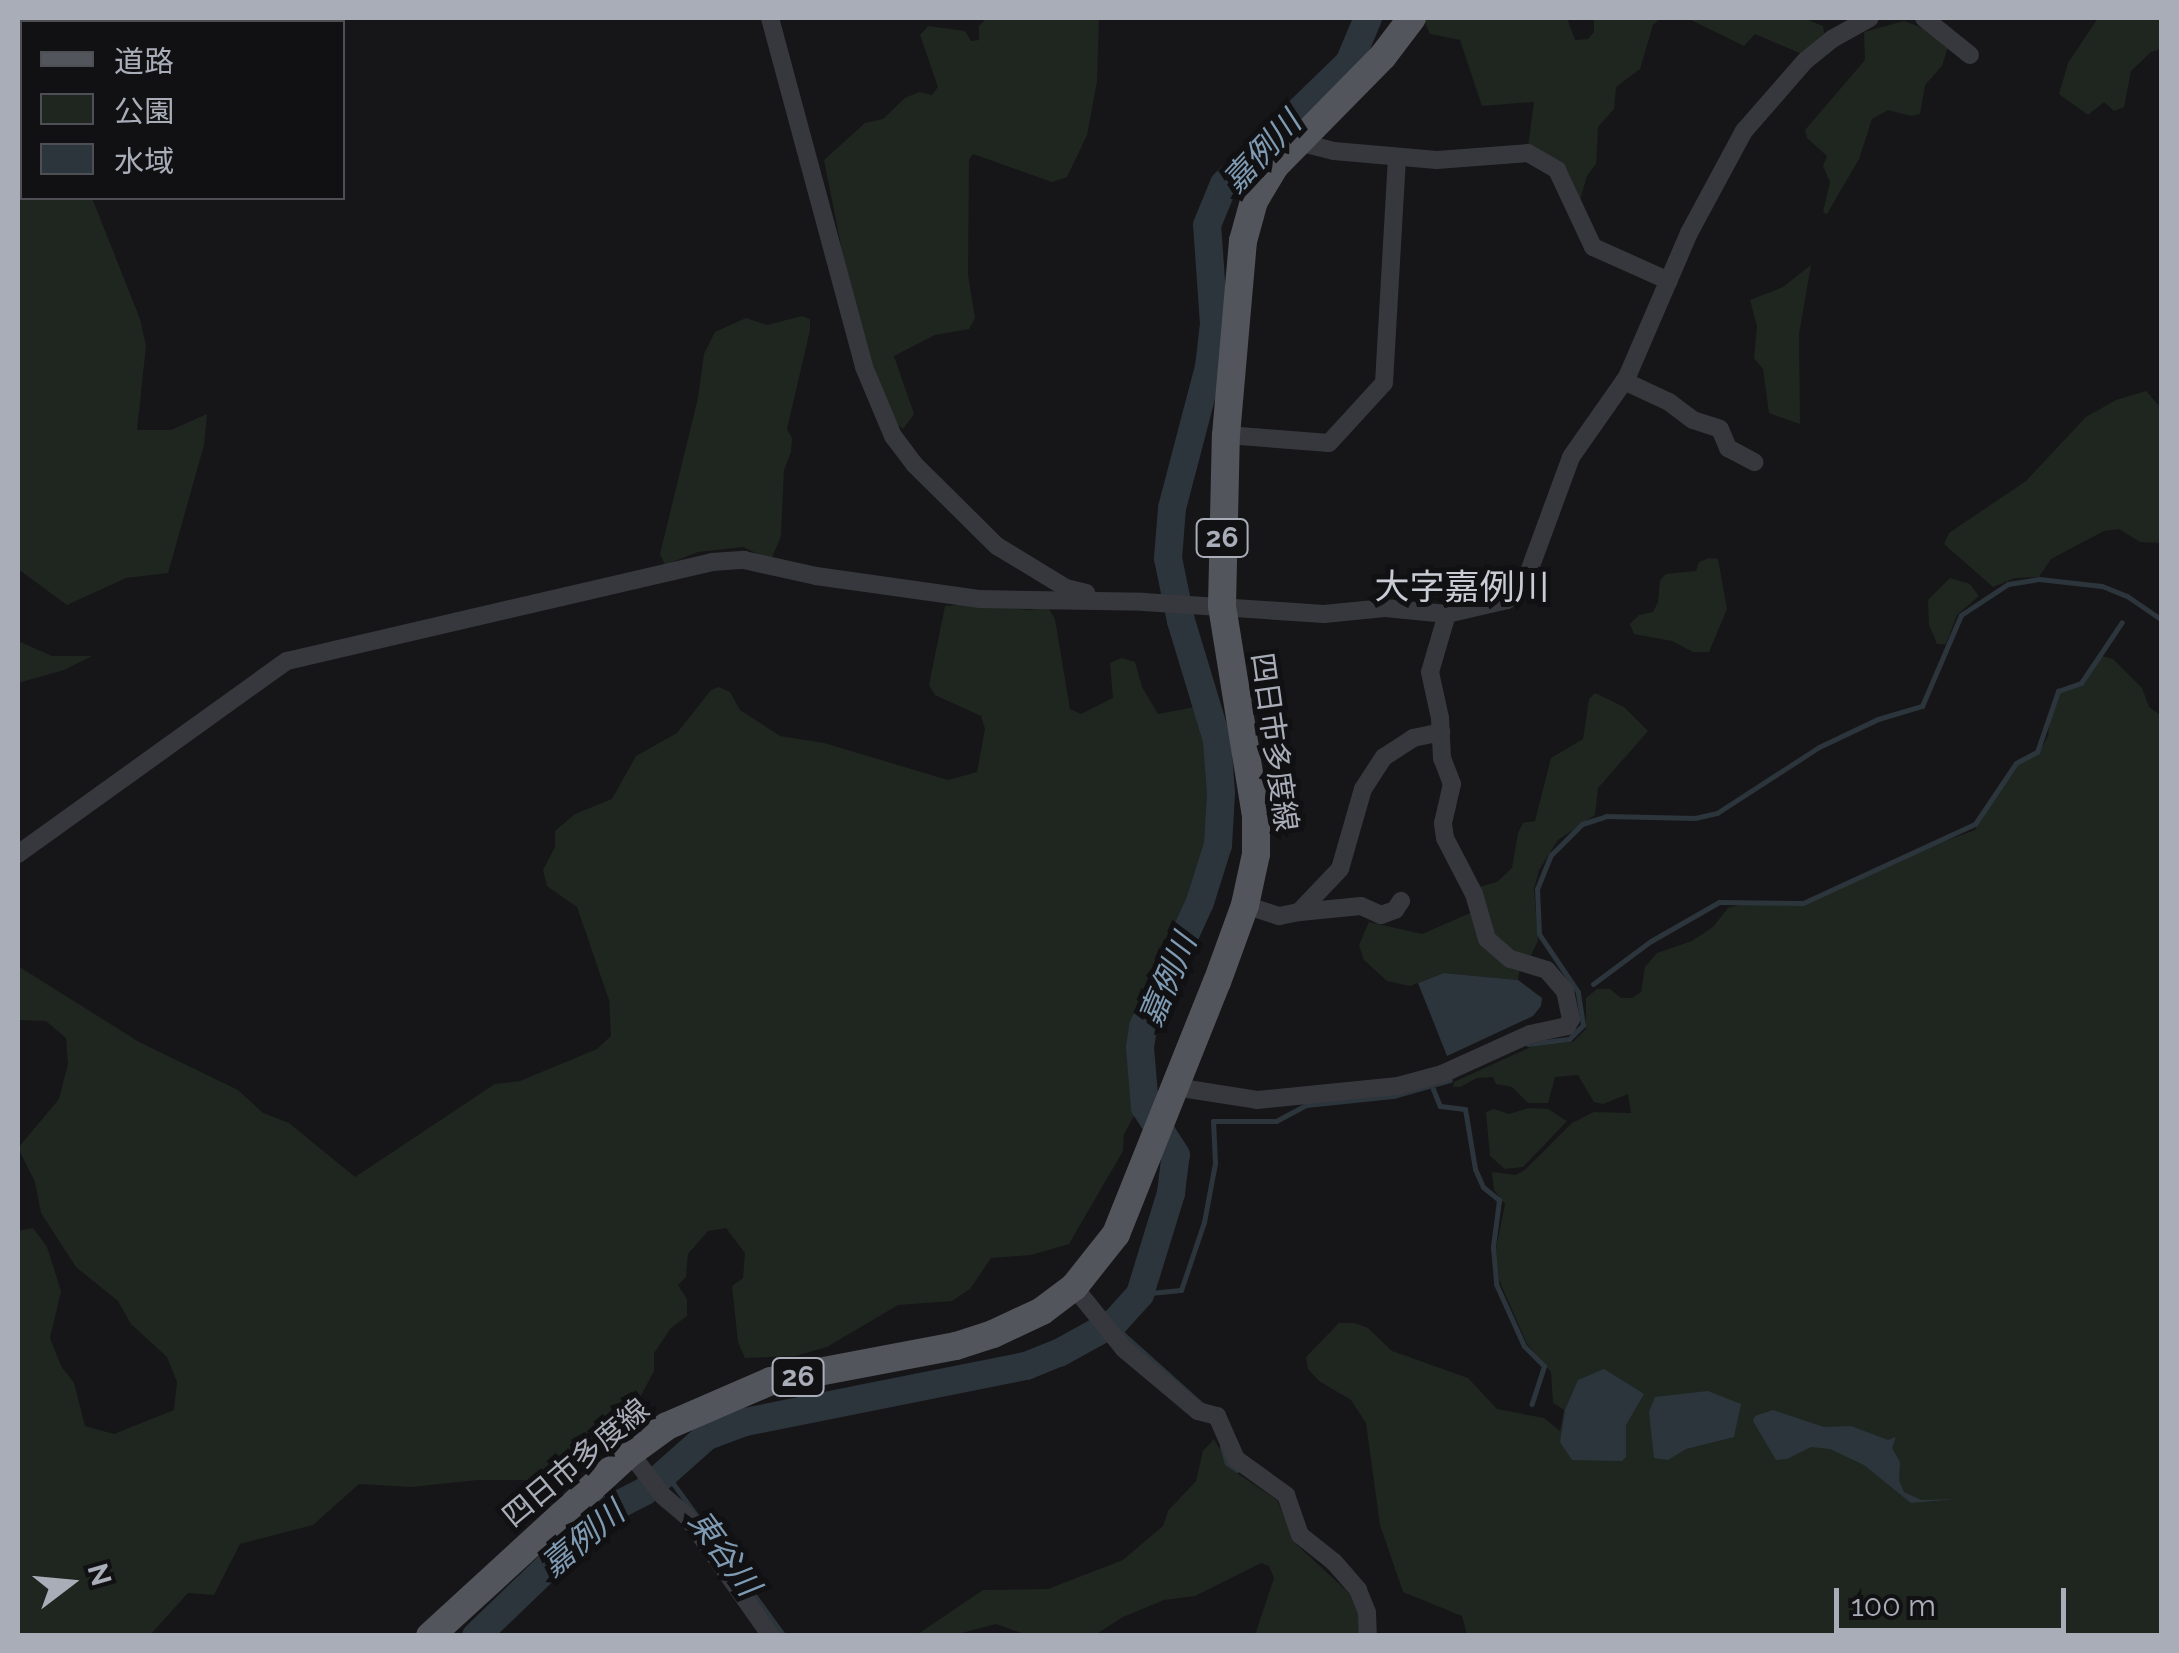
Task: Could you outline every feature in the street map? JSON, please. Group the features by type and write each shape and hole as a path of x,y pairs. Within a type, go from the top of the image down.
{"main road":[{"name":"四日市多度線","path":"430,1636 636,1462 681,1419 771,1381 956,1346 1082,1297 1116,1234 1172,1095 1245,906 1256,854 1256,816 1210,605 1243,241 1263,184 1298,142 1383,56 1412,18"}],"street":[{"path":"770,18 864,367 893,436 914,464 997,546 1066,588 1116,601"},
{"path":"18,854 287,661 324,649 728,561 980,599 1144,602 1324,614 1385,608 1447,614 1507,600 1518,593 1571,457 1624,381 1719,172 1744,131 1805,60 1832,38 1870,18"},
{"path":"1924,18 1970,55"},
{"path":"1298,142 1334,152 1397,157 1463,158 1516,150 1557,170 1594,247 1669,281"},
{"path":"1226,435 1329,443 1384,384 1397,157"},
{"path":"1624,381 1670,402 1693,420 1720,429 1728,448 1754,462"},
{"path":"1172,1095 1257,1100 1398,1086 1442,1074 1530,1034 1566,1026 1572,1013 1565,991 1547,970 1510,959 1487,939 1474,894 1445,838 1443,823 1453,792 1442,758 1430,672 1447,614"},
{"path":"1299,912 1340,869 1363,789 1384,757 1413,738 1441,732"},
{"path":"1245,906 1279,916 1361,906 1375,914 1388,914 1401,901"},
{"path":"1082,1297 1116,1340 1198,1411 1217,1416 1236,1459 1286,1495 1300,1534 1334,1562 1358,1590 1368,1612 1368,1636"},
{"path":"636,1462 663,1496 686,1516 771,1636"}],"green space":[{"path":"987,18 1099,18 1097,82 1087,135 1067,177 1052,182 973,154 969,159 968,275 975,318 969,329 935,335 894,356 914,414 903,429 897,424 858,331 824,160 865,123 883,119 905,98 919,92 932,95 938,87 920,35 928,26 965,31 971,41 979,40 979,26"},
{"path":"1423,18 1567,18 1575,40 1588,39 1594,32 1594,18 1661,18 1653,25 1640,69 1616,87 1614,109 1598,127 1596,164 1587,176 1578,207 1528,147 1534,102 1482,106 1460,40 1430,34"},
{"path":"1687,18 1803,18 1823,26 1825,37 1802,54 1755,34 1744,46"},
{"path":"2098,18 2161,18 2161,49 2151,52 2131,71 2124,107 2114,111 2104,102 2088,115 2059,94 2068,63"},
{"path":"1904,21 1928,30 1948,47 1942,66 1925,85 1920,114 1911,116 1888,110 1872,119 1859,159 1827,214 1823,212 1830,182 1823,166 1827,156 1807,138 1805,130 1865,60 1864,32"},
{"path":"18,46 20,200 93,200 140,319 146,346 137,430 171,430 207,414 204,445 168,573 126,578 67,605 18,569"},
{"path":"1811,265 1799,334 1800,424 1769,413 1763,369 1754,358 1757,326 1750,300 1783,287"},
{"path":"802,316 810,319 810,330 787,429 792,438 784,470 781,536 771,560 743,547 698,552 665,565 660,554 698,398 704,354 715,332 746,318 767,325"},
{"path":"2146,391 2161,408 2161,543 2140,542 2119,529 2104,531 2051,559 2039,577 2015,578 1993,587 1944,544 1949,533 2026,481 2086,417 2116,400"},
{"path":"1718,559 1727,609 1709,652 1693,652 1672,641 1634,634 1630,624 1639,615 1653,612 1660,580 1666,574 1696,571 1699,562"},
{"path":"1950,578 1970,584 1979,596 1957,615 1946,644 1937,644 1929,625 1928,600"},
{"path":"945,606 1029,610 1048,607 1055,619 1070,709 1081,714 1113,698 1110,663 1122,658 1135,662 1142,687 1158,714 1200,706 1208,733 1214,802 1204,866 1133,1033 1130,1054 1139,1107 1124,1134 1123,1151 1069,1244 1031,1255 991,1258 970,1289 952,1301 898,1305 827,1347 795,1356 745,1358 738,1342 732,1286 743,1278 745,1253 726,1228 708,1231 688,1254 686,1277 678,1285 687,1299 687,1316 671,1328 654,1353 654,1371 628,1420 602,1437 587,1467 569,1480 478,1480 411,1487 359,1484 313,1525 240,1544 214,1595 188,1593 150,1635 18,1635 18,1231 33,1228 47,1247 61,1291 50,1338 61,1366 74,1383 85,1426 114,1434 174,1410 177,1382 167,1357 131,1324 118,1301 76,1267 41,1213 35,1182 18,1148 59,1099 68,1064 66,1038 46,1021 18,1020 18,966 139,1042 238,1090 263,1113 289,1123 355,1177 495,1084 520,1081 597,1049 611,1036 609,1000 577,907 547,886 543,870 555,847 555,831 575,814 612,799 636,756 677,733 711,690 719,687 730,692 740,710 780,736 824,743 948,780 977,772 985,729 981,716 935,695 929,685"},
{"path":"18,641 52,656 92,656 64,670 18,683"},
{"path":"2102,656 2113,659 2142,688 2149,707 2162,716 2161,1635 1467,1635 1462,1616 1403,1592 1380,1525 1366,1423 1351,1400 1319,1381 1308,1369 1306,1357 1339,1323 1354,1323 1368,1328 1392,1351 1468,1378 1497,1409 1544,1418 1560,1431 1564,1410 1553,1403 1551,1372 1527,1344 1499,1280 1496,1249 1505,1204 1494,1190 1492,1172 1516,1175 1525,1170 1572,1123 1594,1112 1631,1113 1628,1094 1603,1104 1594,1102 1578,1075 1555,1077 1548,1103 1528,1103 1512,1087 1496,1084 1493,1077 1477,1078 1460,1087 1453,1087 1454,1082 1533,1046 1573,1042 1586,1029 1586,998 1597,989 1610,989 1621,998 1632,998 1641,992 1645,967 1657,953 1692,941 1713,927 1728,908 1747,903 1795,906 1813,901 1894,860 1975,830 2015,766 2039,753 2048,736 2051,708 2060,692 2082,686"},
{"path":"1595,693 1624,707 1648,731 1598,788 1595,815 1558,840 1539,870 1534,889 1538,941 1530,957 1497,944 1479,887 1497,882 1512,868 1518,833 1523,823 1535,821 1551,758 1583,739 1589,699"},
{"path":"1475,911 1520,967 1518,980 1444,973 1410,986 1387,981 1364,960 1359,945 1369,922 1422,934"},
{"path":"1528,1108 1548,1109 1567,1121 1523,1167 1505,1169 1490,1156 1486,1112 1494,1109 1509,1114"},
{"path":"1214,1439 1231,1469 1277,1500 1296,1544 1349,1593 1359,1614 1359,1635 1255,1635 1274,1578 1269,1566 1261,1563 1195,1596 1164,1600 1123,1617 1095,1635 1027,1635 996,1624 954,1635 915,1636 983,1590 1048,1589 1123,1560 1163,1526 1168,1511 1196,1481 1203,1451"}],"water":[{"path":"1444,973 1518,980 1542,998 1541,1006 1533,1016 1447,1056 1418,983"},
{"path":"1604,1369 1644,1394 1626,1425 1626,1457 1622,1461 1572,1460 1560,1442 1565,1410 1578,1380"},
{"path":"1708,1391 1741,1404 1734,1437 1686,1449 1668,1460 1654,1458 1649,1412 1655,1397"},
{"path":"1773,1410 1824,1427 1851,1426 1888,1440 1896,1437 1892,1448 1900,1462 1899,1480 1904,1492 1921,1500 1956,1499 1911,1503 1864,1465 1830,1449 1811,1447 1776,1460 1753,1421 1755,1416"}],"waterway":[{"name":"嘉例川","path":"476,1636 606,1511 645,1491 707,1436 745,1422 1026,1366 1115,1322 1140,1294 1171,1193 1176,1155 1145,1107 1140,1047 1143,1027 1200,902 1218,845 1221,793 1217,740 1181,621 1168,558 1172,508 1209,367 1214,324 1207,225 1224,184 1349,63 1368,18"},
{"path":"1528,1044 1569,1039 1583,1025 1578,992 1539,934 1537,889 1551,855 1582,824 1606,816 1695,818 1717,813 1819,747 1878,719 1922,706 1961,615 2008,584 2039,579 2102,586 2127,596 2162,620"},
{"path":"1593,984 1651,941 1719,902 1803,903 1975,824 2016,763 2037,752 2058,691 2081,683 2122,622"},
{"path":"1140,1294 1181,1290 1204,1222 1215,1163 1213,1121 1276,1121 1306,1105 1393,1096 1450,1080"},
{"path":"1433,1089 1440,1106 1465,1109 1475,1169 1483,1187 1499,1200 1493,1247 1496,1284 1524,1346 1544,1366 1532,1404"},
{"path":"1115,1322 1123,1334 1202,1405"},
{"path":"1222,1447 1227,1463 1237,1470"},
{"name":"東谷川","path":"664,1471 784,1636"}],"district":[{"name":"大字嘉例川","path":"1462,587"}]}
